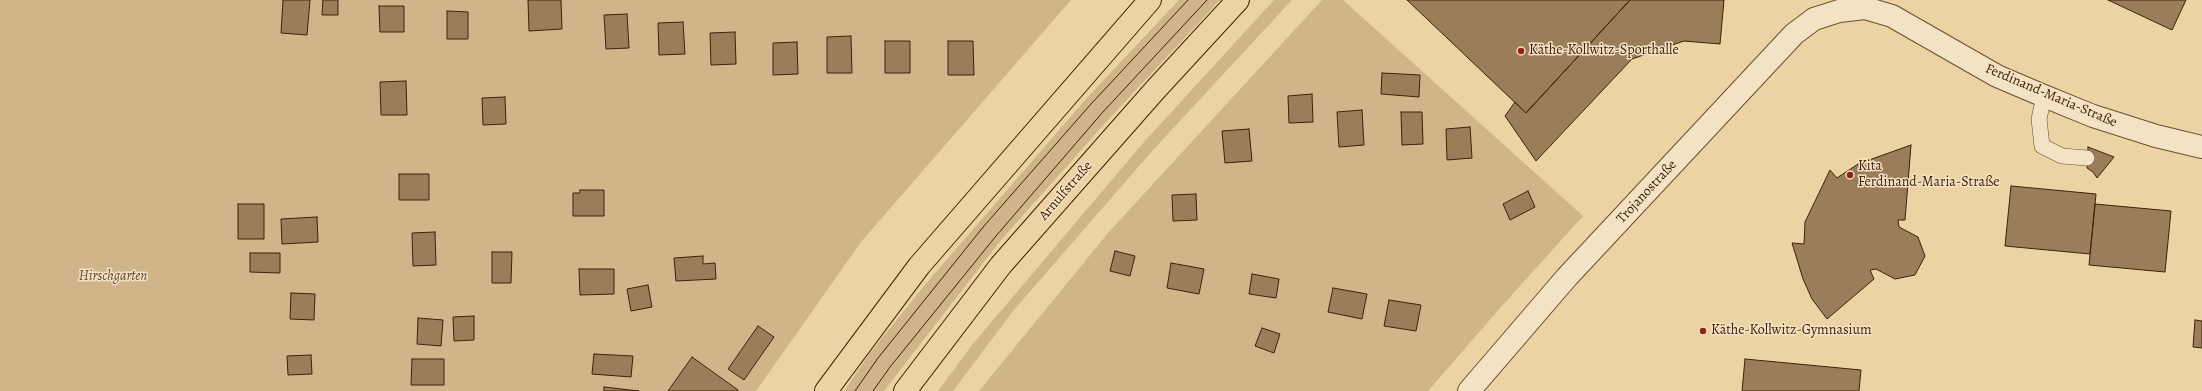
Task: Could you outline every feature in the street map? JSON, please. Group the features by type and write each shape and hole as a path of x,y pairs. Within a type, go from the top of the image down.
{"main road":[{"path":"826,391 919,266 1150,0"},
{"name":"Arnulfstraße","path":"906,391 1001,265 1156,89 1238,0"}],"street":[{"name":"Ferdinand-Maria-Straße","path":"1840,5 1865,8 1892,16 1997,76 2093,116 2156,136 2202,147"},
{"name":"Trojanostraße","path":"1468,391 1567,277 1794,34 1814,19 1840,5"}],"lane":[{"path":"2044,96 2039,119 2042,146 2062,156 2087,158"}],"green space":[{"name":"Hirschgarten","path":"0,0 1071,0 861,242 756,391 0,391"},
{"path":"1179,0 1220,0 1108,120 1001,240 884,391 844,391 870,353 924,286 1086,99"},
{"path":"1274,0 1292,0 1153,150 1013,311 953,391 938,391 972,345 1144,142"},
{"path":"1322,0 1343,0 1583,216 1428,391 979,391 1108,233"}],"building":[{"path":"283,0 310,0 307,35 281,33"},
{"path":"323,0 338,0 338,15 322,15"},
{"path":"528,0 561,0 562,29 529,31"},
{"name":"Käthe-Kollwitz-Sporthalle","path":"1407,0 1630,0 1526,113"},
{"path":"1630,0 1724,0 1720,44 1684,41 1632,59 1536,161 1505,116 1515,102 1526,113"},
{"path":"2108,0 2186,0 2172,30"},
{"path":"379,6 404,6 404,32 380,32"},
{"path":"447,11 468,12 468,39 447,39"},
{"path":"627,14 629,48 606,49 604,15"},
{"path":"683,22 685,54 659,55 658,23"},
{"path":"735,32 736,64 711,65 710,33"},
{"path":"851,36 852,73 827,73 827,37"},
{"path":"885,41 910,41 910,73 885,73"},
{"path":"948,41 973,41 974,75 948,75"},
{"path":"797,42 798,74 773,75 773,43"},
{"path":"1382,73 1420,75 1419,97 1381,94"},
{"path":"406,81 407,115 381,115 380,82"},
{"path":"1312,94 1313,122 1289,123 1288,96"},
{"path":"505,97 506,124 483,125 482,98"},
{"path":"1362,110 1364,145 1339,147 1337,112"},
{"path":"1401,112 1422,112 1423,144 1402,145"},
{"path":"1470,127 1472,158 1447,160 1446,129"},
{"path":"1249,129 1252,161 1225,163 1222,131"},
{"path":"1911,145 1905,220 1898,220 1899,227 1918,237 1925,256 1915,275 1895,279 1876,269 1870,270 1874,279 1827,319 1812,299 1803,279 1792,243 1804,244 1805,222 1830,170 1837,178 1858,164"},
{"path":"2088,147 2114,157 2097,178 2093,172 2087,168"},
{"path":"399,174 429,174 429,200 399,200"},
{"path":"2011,186 2096,194 2090,254 2005,246"},
{"path":"580,190 604,190 604,216 573,216 573,193 580,193"},
{"path":"1528,191 1535,207 1510,220 1503,204"},
{"path":"1196,194 1197,220 1173,221 1172,195"},
{"path":"238,204 264,204 264,239 238,239"},
{"path":"2095,204 2171,211 2165,272 2089,265"},
{"path":"317,217 318,242 282,244 281,219"},
{"path":"435,232 436,265 413,266 412,233"},
{"path":"1115,251 1135,256 1130,276 1110,271"},
{"path":"492,252 512,252 511,283 492,283"},
{"path":"250,253 280,253 280,273 250,272"},
{"path":"703,256 703,264 715,263 716,279 676,281 674,258"},
{"path":"1171,263 1204,269 1199,294 1167,288"},
{"path":"579,269 614,269 614,294 580,295"},
{"path":"1252,274 1279,279 1276,298 1249,294"},
{"path":"648,285 652,307 631,311 627,289"},
{"path":"1333,288 1367,294 1362,319 1328,312"},
{"path":"291,293 315,294 314,320 290,319"},
{"path":"1389,300 1421,305 1416,331 1384,326"},
{"path":"474,316 474,340 454,341 453,317"},
{"path":"418,318 443,320 441,346 417,344"},
{"path":"2195,320 2202,321 2202,348 2193,347"},
{"path":"758,326 774,337 744,380 728,369"},
{"path":"1262,328 1280,334 1274,353 1255,346"},
{"path":"594,354 633,356 631,377 592,374"},
{"path":"311,355 312,374 288,375 287,356"},
{"path":"692,357 738,390 738,391 668,391"},
{"path":"412,359 444,359 444,385 411,385"},
{"path":"1745,359 1861,370 1859,391 1742,391"},
{"path":"604,387 639,391 604,391"}],"tram line":[{"path":"855,391 878,358 984,226 1091,104 1188,0"},
{"path":"873,391 890,367 996,236 1102,113 1207,0"}],"place":[{"name":"Käthe-Kollwitz-Sporthalle","path":"1521,51"},
{"name":"Kita Ferdinand-Maria-Straße","path":"1850,175"},
{"name":"Käthe-Kollwitz-Gymnasium","path":"1703,331"}]}
